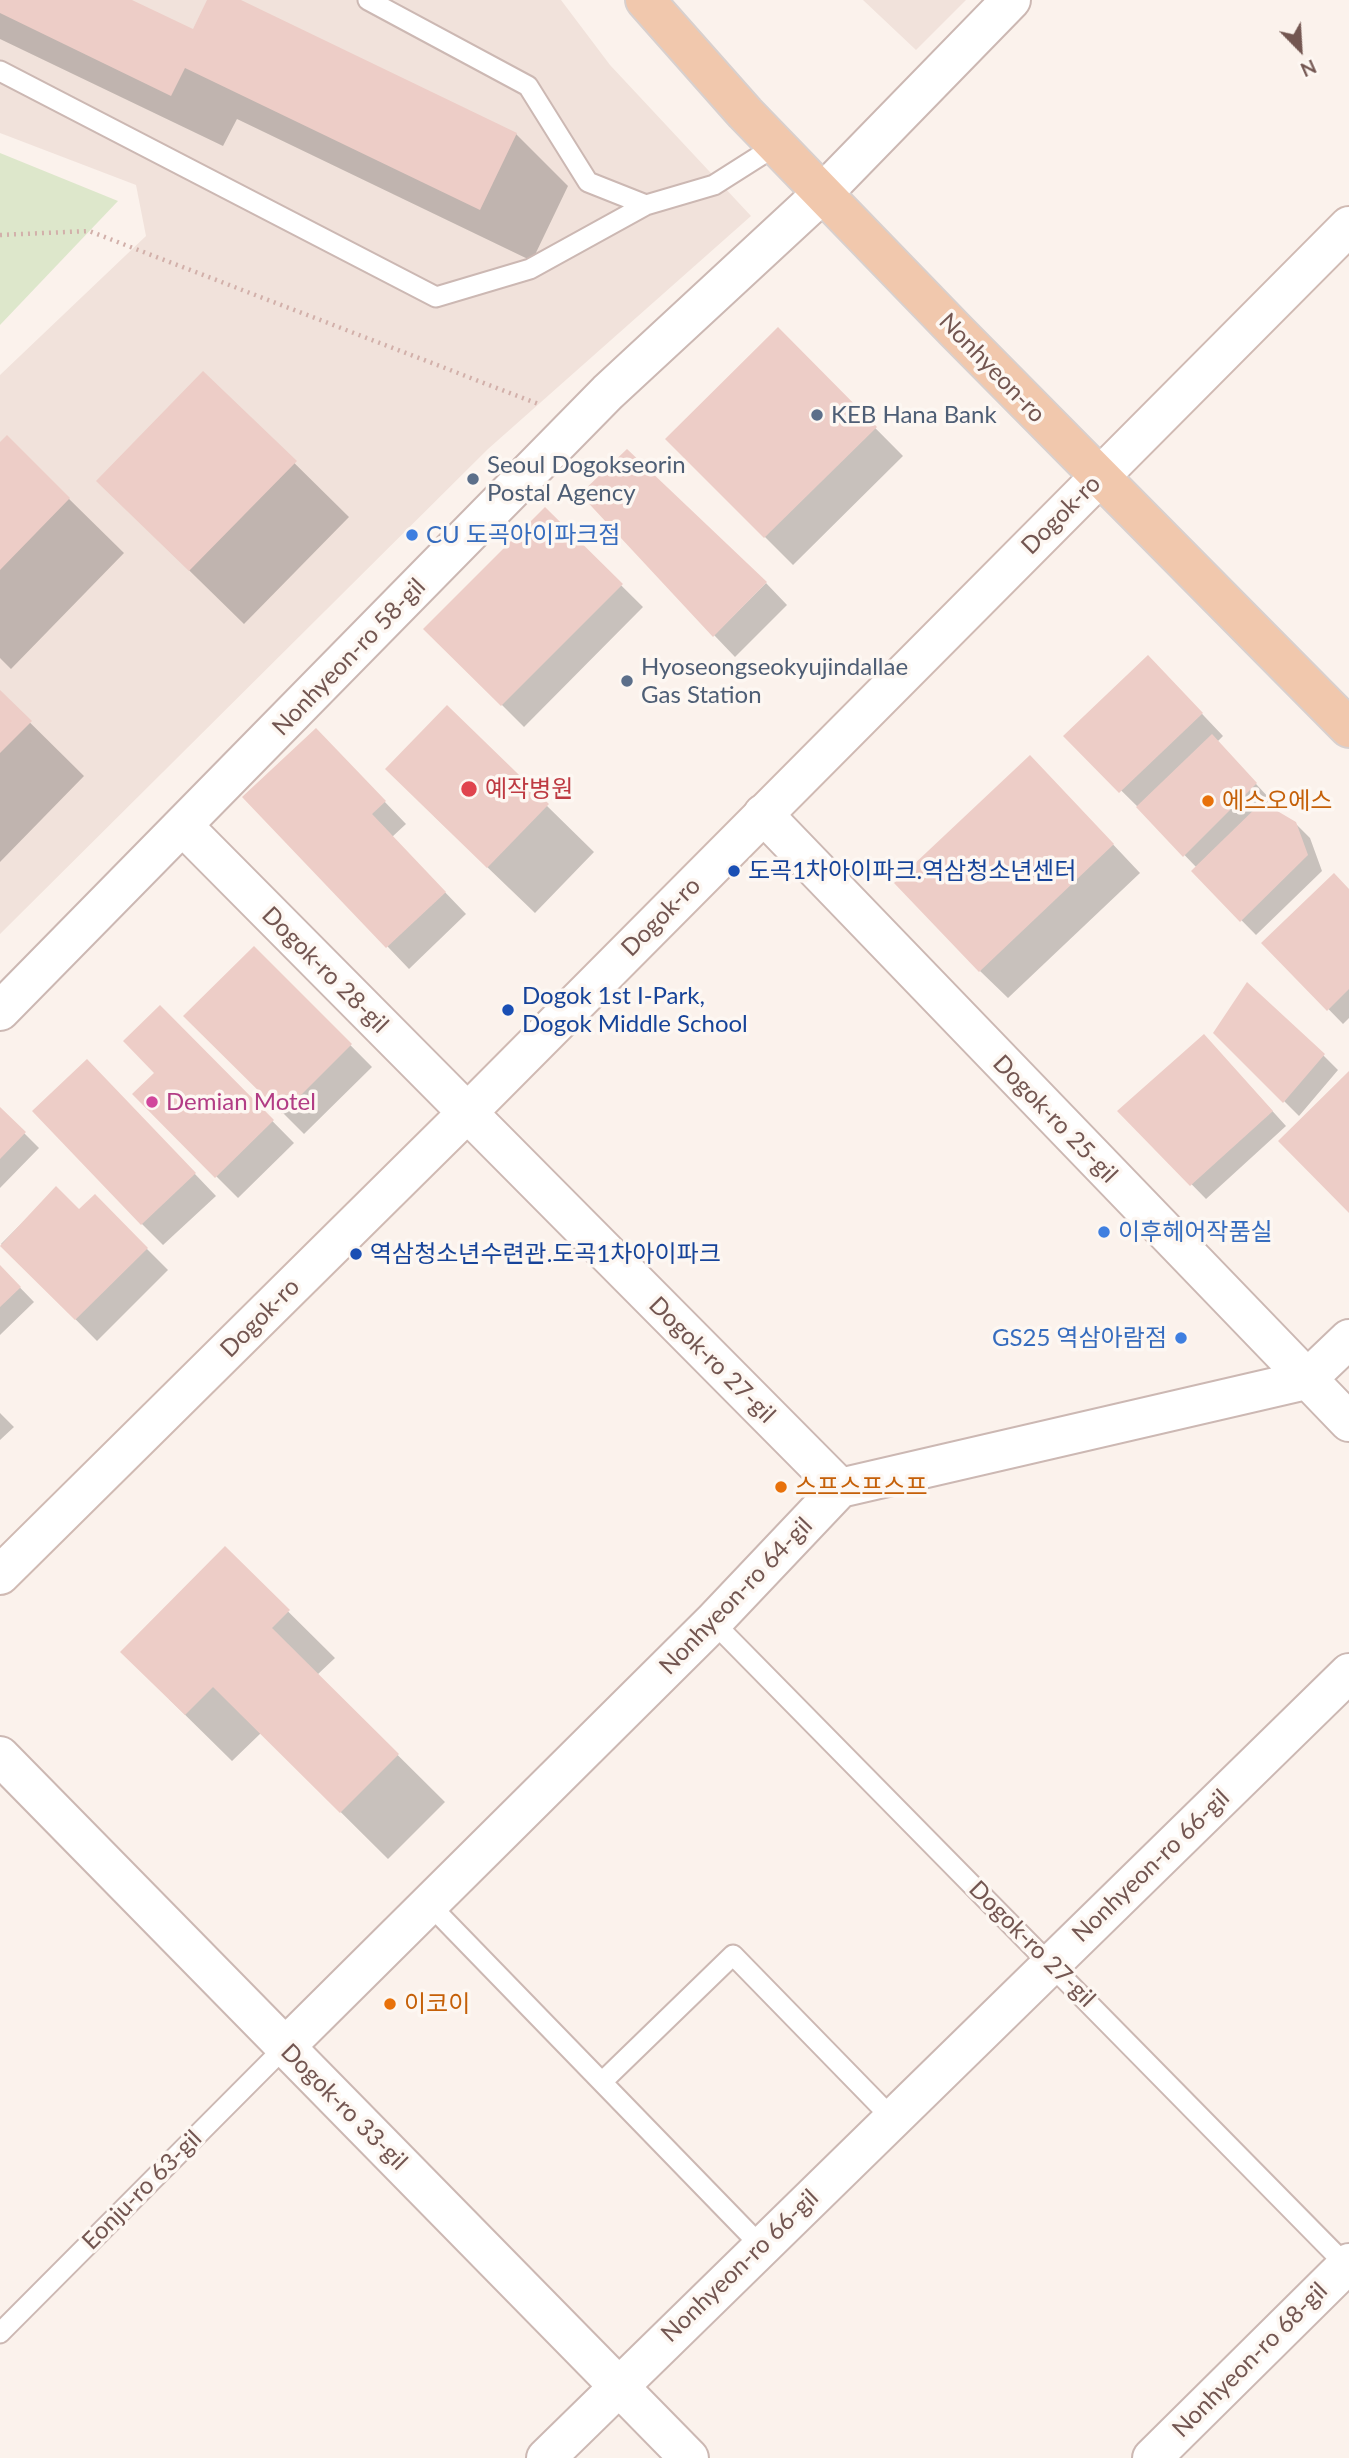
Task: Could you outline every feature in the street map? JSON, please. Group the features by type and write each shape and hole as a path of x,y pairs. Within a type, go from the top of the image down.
{"main road":[{"name":"Nonhyeon-ro","path":"645,0 777,145 1098,478 1349,728"}],"street":[{"name":"Nonhyeon-ro 58-gil","path":"0,1011 581,420 824,192 1012,0"},
{"name":"Dogok-ro","path":"0,1575 467,1113 1349,226"},
{"name":"Dogok-ro 25-gil","path":"763,814 1349,1422"},
{"name":"Dogok-ro 28-gil","path":"183,826 467,1113"},
{"name":"Dogok-ro 27-gil","path":"467,1113 840,1488"},
{"path":"840,1488 1306,1380 1349,1339"},
{"name":"Nonhyeon-ro 64-gil","path":"285,2047 713,1622 840,1488"},
{"name":"Nonhyeon-ro 66-gil","path":"546,2458 1349,1673"},
{"name":"Dogok-ro 33-gil","path":"0,1756 689,2458"},
{"name":"Nonhyeon-ro 68-gil","path":"1152,2458 1348,2265"}],"lane":[{"path":"368,0 394,8 528,86 588,181 646,205"},
{"path":"0,71 436,297 530,269 646,205 714,185 777,145"},
{"name":"Dogok-ro 27-gil","path":"713,1622 1348,2265"},
{"path":"429,1904 761,2246"},
{"path":"602,2082 733,1955 892,2118"},
{"name":"Eonju-ro 63-gil","path":"0,2333 285,2047"}],"path":[{"path":"0,235 89,231 581,420"}],"shaded area":[{"path":"0,0 561,0 610,65 751,216 488,449 0,934 0,375 146,236 136,185 0,133"},
{"path":"863,0 966,0 916,50"}],"green space":[{"path":"0,153 118,201 0,325"}],"building":[{"path":"0,0 132,0 193,29 207,0 241,0 517,133 480,210 185,68 171,96 0,13"},
{"path":"778,327 877,427 764,538 665,439"},
{"path":"203,371 297,461 189,571 96,481"},
{"path":"7,435 70,498 0,570 0,442"},
{"path":"627,449 767,582 713,637 580,494"},
{"path":"545,507 623,584 501,706 423,629"},
{"path":"1148,655 1203,713 1119,793 1063,736"},
{"path":"0,690 32,721 0,753"},
{"path":"447,705 549,804 487,868 385,769"},
{"path":"316,728 386,801 372,814 446,892 386,948 242,797"},
{"path":"1212,734 1257,783 1183,857 1136,807"},
{"path":"1030,755 1114,844 979,972 894,883"},
{"path":"1262,802 1296,822 1308,855 1240,922 1191,871"},
{"path":"1334,873 1349,889 1349,989 1327,1011 1261,943"},
{"path":"254,946 352,1044 282,1114 183,1016"},
{"path":"1247,982 1325,1054 1283,1103 1213,1033"},
{"path":"160,1005 274,1120 215,1178 132,1094 154,1073 123,1041"},
{"path":"1204,1034 1273,1111 1190,1186 1117,1111"},
{"path":"87,1059 196,1173 141,1225 32,1111"},
{"path":"1349,1071 1349,1213 1278,1141"},
{"path":"0,1107 26,1132 0,1159"},
{"path":"56,1186 79,1209 95,1194 148,1248 75,1320 0,1246"},
{"path":"0,1265 21,1287 0,1307"},
{"path":"225,1546 290,1610 272,1628 399,1754 340,1813 213,1687 185,1715 120,1652"}],"place":[{"name":"KEB Hana Bank","path":"817,415"},
{"name":"Seoul Dogokseorin Postal Agency","path":"473,479"},
{"name":"CU 도곡아이파크점","path":"412,535"},
{"name":"Hyoseongseokyujindallae Gas Station","path":"627,681"},
{"name":"예작병원","path":"469,789"},
{"name":"에스오에스","path":"1208,801"},
{"name":"도곡1차아이파크.역삼청소년센터","path":"734,871"},
{"name":"Dogok 1st I-Park, Dogok Middle School","path":"508,1010"},
{"name":"Demian Motel","path":"152,1102"},
{"name":"이후헤어작품실","path":"1104,1232"},
{"name":"역삼청소년수련관.도곡1차아이파크","path":"356,1254"},
{"name":"GS25 역삼아람점","path":"1181,1338"},
{"name":"스프스프스프","path":"781,1487"},
{"name":"이코이","path":"390,2004"}]}
